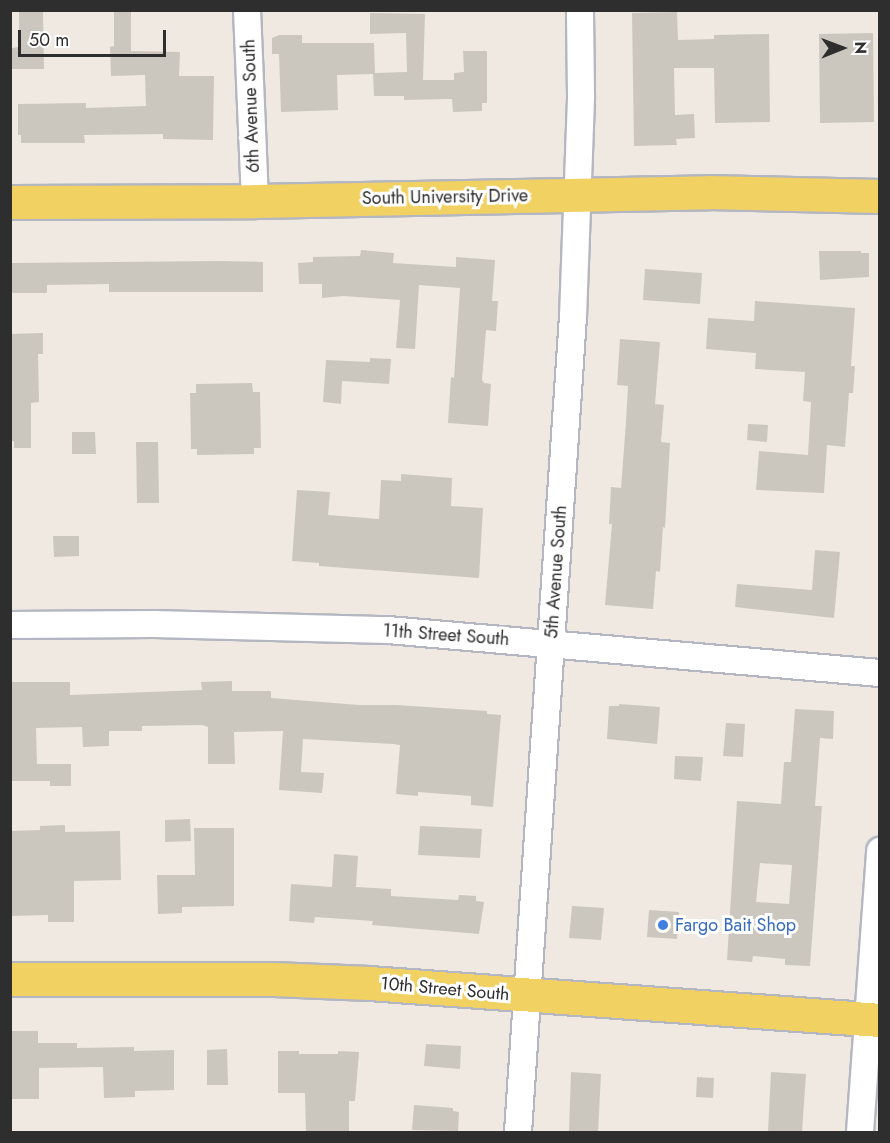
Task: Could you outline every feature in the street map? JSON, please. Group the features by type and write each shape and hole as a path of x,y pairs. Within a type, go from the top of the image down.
{"main road":[{"name":"South University Drive","path":"10,202 255,201 709,192 879,196"},
{"name":"10th Street South","path":"10,979 283,979 874,1020"}],"street":[{"name":"6th Avenue South","path":"247,10 255,201"},
{"name":"5th Avenue South","path":"518,1132 573,317 581,94 580,10"},
{"name":"11th Street South","path":"10,625 154,624 388,630 879,673"},
{"path":"860,1132 874,1020 879,851"}],"building":[{"path":"19,10 43,10 44,69 12,69 12,48 19,47"},
{"path":"114,10 131,10 131,51 180,52 179,76 214,76 213,140 163,139 163,134 84,135 85,143 21,143 21,135 18,135 18,104 86,103 86,108 146,106 145,75 111,76 110,47 114,46"},
{"path":"677,12 678,40 714,39 714,35 769,34 770,122 715,123 714,68 674,68 675,115 694,114 695,138 676,139 677,145 634,146 632,13"},
{"path":"370,13 425,14 423,80 454,80 454,73 464,72 463,51 487,51 487,103 482,103 482,111 453,112 452,99 404,100 404,96 374,96 373,74 337,75 338,110 281,112 279,54 272,54 272,38 279,35 302,35 302,43 374,43 375,73 407,72 406,33 370,34"},
{"path":"873,33 874,122 820,123 819,34"},
{"path":"361,250 394,253 393,263 456,267 456,257 495,260 492,301 498,301 496,331 486,330 482,380 484,383 491,384 488,426 448,423 451,377 454,378 460,288 419,285 415,349 396,348 400,300 343,296 322,298 322,284 299,284 298,263 313,262 313,257 360,256"},
{"path":"819,251 869,253 869,277 820,280"},
{"path":"263,262 263,292 109,292 109,284 47,285 47,293 13,293 10,289 10,263"},
{"path":"645,269 702,273 700,304 643,300"},
{"path":"755,301 855,308 851,366 855,366 853,393 849,393 845,447 827,445 824,493 756,490 759,451 808,455 811,402 803,401 805,372 755,369 756,353 706,349 708,318 754,321"},
{"path":"43,333 43,354 38,354 39,402 31,403 31,448 14,448 14,441 10,441 10,334"},
{"path":"620,339 660,342 655,404 664,405 661,442 670,443 665,528 663,527 660,572 656,571 653,609 605,605 612,524 609,524 611,487 621,488 626,422 628,386 617,385"},
{"path":"370,358 391,359 389,384 342,381 341,404 323,402 326,360 370,362"},
{"path":"252,383 253,392 260,392 261,448 254,448 254,454 197,455 197,449 191,449 190,393 196,393 196,384"},
{"path":"748,424 768,425 767,442 747,440"},
{"path":"72,432 95,432 96,454 72,454"},
{"path":"136,442 158,442 159,503 137,503"},
{"path":"401,474 452,478 451,506 483,508 479,578 319,566 319,563 292,561 297,490 330,492 328,515 379,519 381,480 401,481"},
{"path":"53,536 79,536 79,556 54,557"},
{"path":"815,550 840,552 834,618 735,607 737,584 812,590"},
{"path":"232,681 232,691 271,691 271,698 487,711 487,714 501,715 493,807 471,805 471,796 418,792 418,796 396,794 400,745 393,744 303,739 301,772 324,773 322,793 279,790 283,731 234,732 235,764 208,764 208,727 202,725 142,726 142,731 109,731 109,746 83,747 82,727 36,728 37,764 71,764 71,786 50,786 50,781 10,781 10,682 70,682 70,695 202,690 201,682"},
{"path":"619,704 660,707 657,744 607,739 609,706 619,706"},
{"path":"795,709 834,711 833,739 820,738 815,806 822,806 810,966 785,965 785,959 753,956 752,962 727,960 737,801 781,804 784,762 791,762","holes":["760,863 792,865 789,904 756,902"]},
{"path":"726,723 745,724 743,757 723,756"},
{"path":"675,756 703,757 701,781 674,779"},
{"path":"190,819 191,841 165,842 165,820"},
{"path":"65,825 65,832 120,831 121,880 74,881 74,922 48,922 48,915 10,916 10,831 40,830 40,826"},
{"path":"420,826 482,829 480,858 418,855"},
{"path":"194,828 234,828 234,906 182,907 182,913 158,914 157,875 195,875"},
{"path":"334,854 358,856 356,887 391,889 391,896 458,900 459,895 476,896 476,901 484,902 479,934 372,925 373,921 315,917 314,923 289,921 291,884 332,887"},
{"path":"572,906 604,908 601,940 569,938"},
{"name":"Fargo Bait Shop","path":"649,910 679,912 677,939 647,937"},
{"path":"10,1031 38,1031 38,1043 77,1043 77,1048 134,1047 134,1051 174,1050 174,1090 135,1091 135,1097 104,1098 103,1067 39,1068 39,1099 10,1099"},
{"path":"426,1044 461,1046 460,1069 424,1066"},
{"path":"227,1049 228,1085 207,1085 207,1050"},
{"path":"278,1051 299,1051 299,1054 359,1052 355,1101 349,1101 349,1132 306,1132 305,1093 278,1093"},
{"path":"571,1072 601,1074 598,1132 569,1132"},
{"path":"771,1072 806,1074 802,1132 768,1132"},
{"path":"697,1077 714,1078 713,1098 696,1097"},
{"path":"414,1105 453,1108 453,1111 459,1112 458,1131 412,1130"}],"place":[{"name":"Fargo Bait Shop","path":"663,925"}]}
